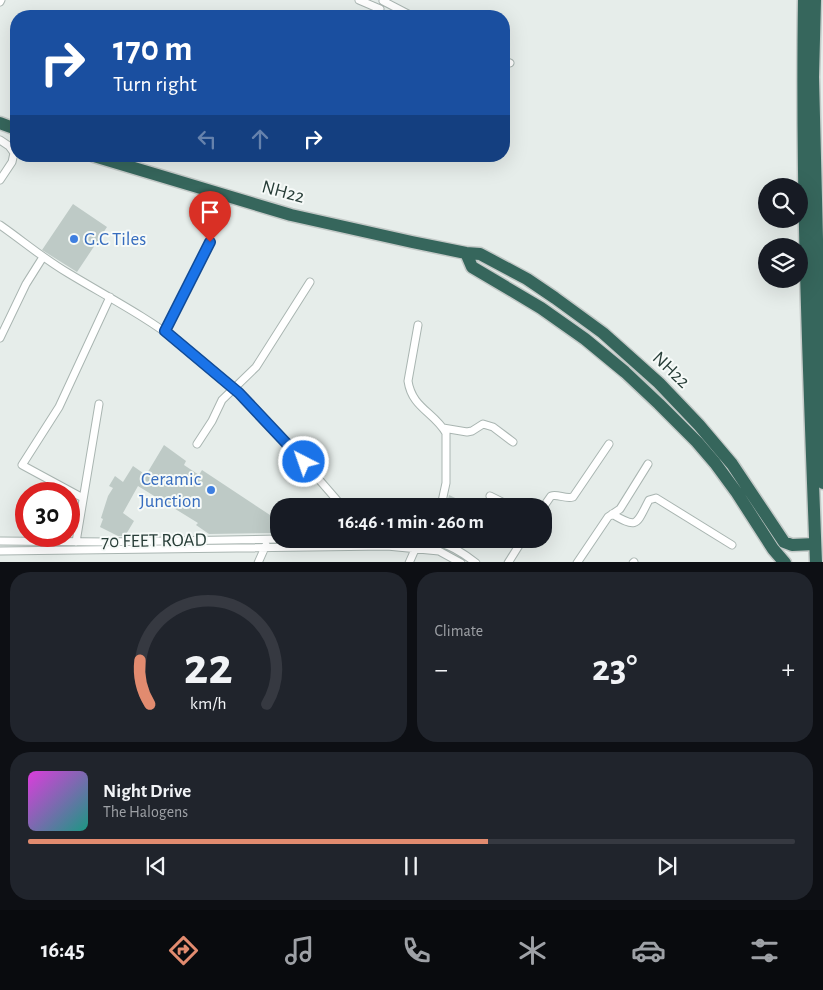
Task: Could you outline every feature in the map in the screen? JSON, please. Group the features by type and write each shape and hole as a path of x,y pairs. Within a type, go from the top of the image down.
{"highway":[{"path":"804,0 803,88 809,368 816,562"},
{"path":"814,0 818,77 823,483"},
{"name":"NH22","path":"114,162 291,215 466,253 480,254 555,298 603,333 659,383 699,425 732,464 784,542 792,545 815,544"},
{"name":"NH22","path":"466,253 472,267 541,308 585,339 626,372 697,442 715,463 737,493 772,549 785,562"}],"street":[{"path":"359,0 374,10"},
{"path":"383,0 401,10"},
{"path":"0,140 10,147"},
{"path":"0,180 12,162"},
{"path":"0,225 43,257 165,331 251,404 335,498"},
{"path":"165,331 210,242"},
{"path":"0,338 26,284 43,257"},
{"path":"197,444 212,421 222,400 256,367 310,282"},
{"path":"83,498 22,465 59,407 110,297"},
{"path":"418,325 408,373 409,389 416,402 443,428 447,439 446,484 443,498"},
{"path":"80,517 98,404"},
{"path":"443,428 467,432 482,424 488,425 513,442"},
{"path":"550,498 554,495 573,497 609,444"},
{"path":"577,562 598,531 612,514 620,509 648,464"},
{"path":"490,496 494,498"},
{"path":"612,514 629,524 633,524 637,522 650,500 656,498 732,544"},
{"path":"258,562 269,539"},
{"name":"70 FEET ROAD","path":"80,542 269,539"},
{"name":"70 FEET ROAD","path":"0,542 15,542"},
{"path":"107,550 108,542"},
{"name":"70 FEET ROAD","path":"0,551 270,547"},
{"name":"70 FEET ROAD","path":"403,548 439,550 461,562"},
{"path":"455,548 476,562"},
{"path":"508,562 517,548"},
{"path":"409,562 416,549"}],"building":[{"name":"G.C Tiles","path":"73,204 107,227 77,272 42,250"},
{"path":"164,445 186,461 184,465 199,475 202,470 270,515 270,533 209,534 196,525 198,523 138,486 123,513 134,521 125,536 118,536 100,527 108,496 113,488 109,486 115,476 123,482 133,466 146,475"}],"place":[{"name":"G.C Tiles","path":"74,239"},
{"name":"Ceramic Junction","path":"211,490"}],"route":[{"path":"210,242 165,331 251,404 304,462"}]}
